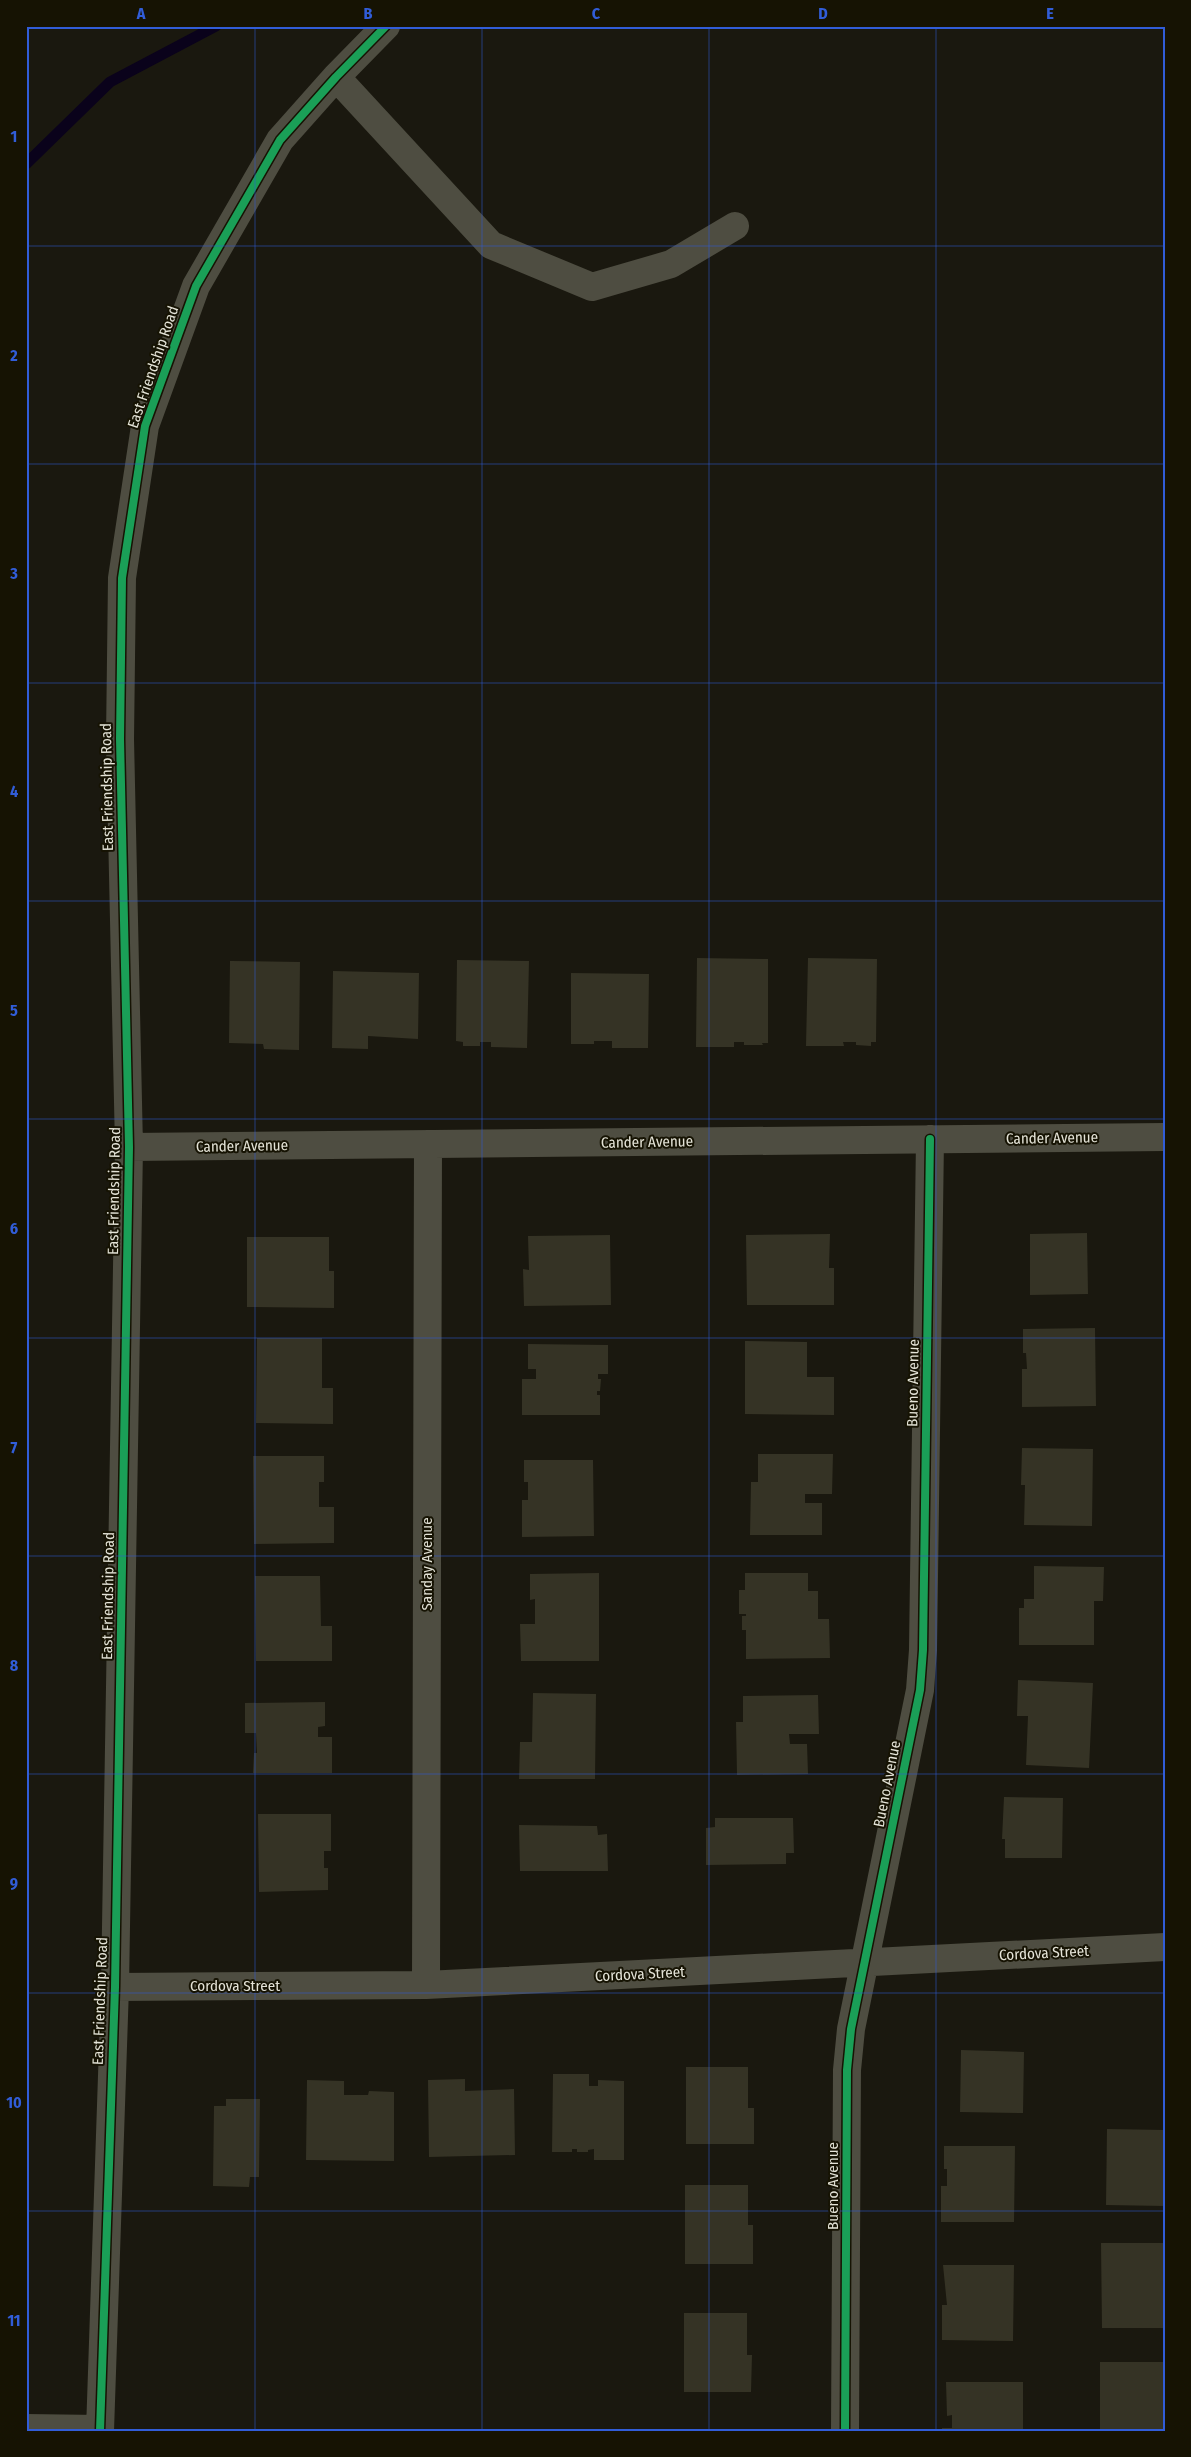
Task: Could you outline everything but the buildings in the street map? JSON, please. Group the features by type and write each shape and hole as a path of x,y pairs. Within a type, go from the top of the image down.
{"street":[{"name":"East Friendship Road","path":"100,2430 115,1987 129,1147 120,739 122,587 145,426 196,286 280,140 336,77 386,26"},
{"path":"336,77 491,245 592,287 671,264 735,226"},
{"name":"Cander Avenue","path":"129,1147 1165,1137"},
{"name":"Bueno Avenue","path":"845,2431 847,2070 851,2029 920,1690 923,1650 930,1139"},
{"name":"Sanday Avenue","path":"426,1985 428,1144"},
{"name":"Cordova Street","path":"115,1987 426,1985 1165,1947"},
{"path":"26,2428 100,2430"}],"waterway":[{"path":"26,164 110,82 216,26"}],"cycle path":[{"path":"100,2431 115,1987 129,1147 120,739 122,578 145,426 196,286 280,140 336,77 386,26"},
{"path":"845,2431 847,2070 851,2029 920,1690 923,1650 930,1139"}]}
